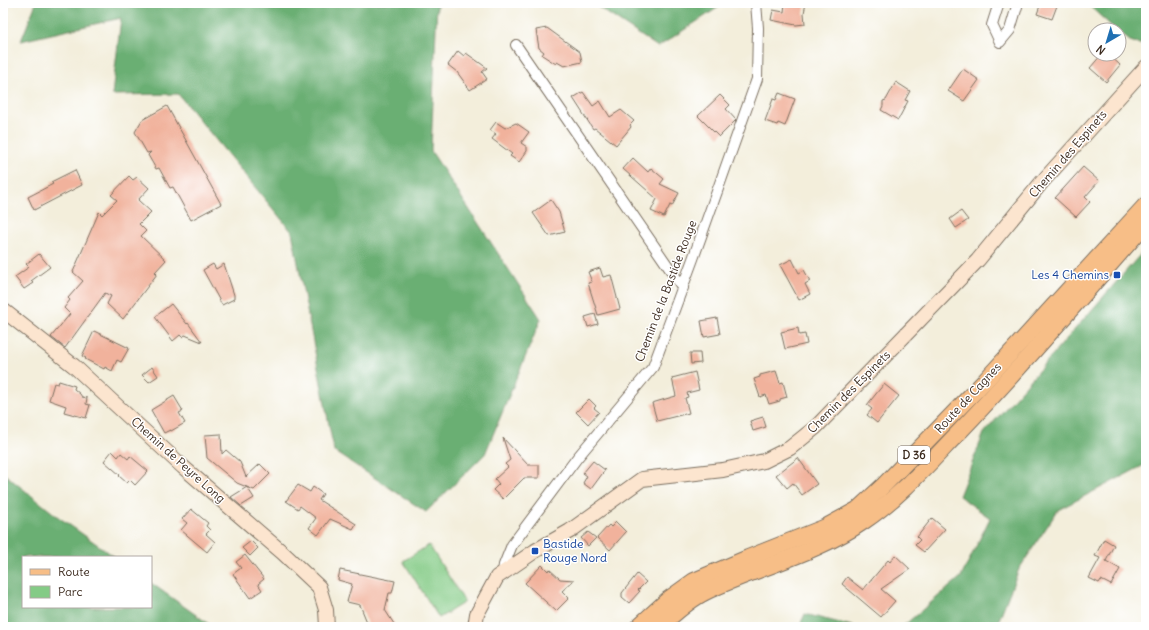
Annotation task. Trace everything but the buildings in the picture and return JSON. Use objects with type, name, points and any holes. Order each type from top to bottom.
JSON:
[{"type":"main road","name":"Route de Cagnes","points":[[638,627],[669,599],[694,581],[826,527],[857,510],[884,485],[974,393],[1146,205]]},
{"type":"main road","name":"Route de Cagnes","points":[[659,627],[679,609],[704,592],[813,549],[836,538],[865,520],[892,499],[929,464],[997,392],[1146,223]]},
{"type":"street","name":"Chemin de la Bastide Rouge","points":[[504,572],[504,565],[512,545],[576,458],[652,367],[683,288],[757,80],[758,28],[756,3]]},
{"type":"street","points":[[999,3],[992,25],[1000,42],[1010,30],[1018,3]]},
{"type":"street","points":[[516,45],[683,288]]},
{"type":"street","name":"Chemin des Espinets","points":[[475,627],[477,614],[497,577],[535,551],[570,532],[642,479],[723,470],[764,461],[790,448],[816,427],[978,260],[1042,182],[1146,67]]},
{"type":"street","name":"Chemin de Peyre Long","points":[[3,310],[74,366],[183,467],[283,553],[319,587],[326,610],[327,627]]},
{"type":"green space","points":[[36,3],[437,3],[431,151],[541,319],[485,454],[426,512],[334,451],[292,232],[178,94],[112,95],[121,18],[21,41]]},
{"type":"green space","points":[[592,3],[725,3],[658,47]]},
{"type":"green space","points":[[1086,3],[1146,3],[1146,46],[1127,39],[1127,22],[1107,22]]},
{"type":"green space","points":[[1146,248],[1146,464],[1058,510],[1019,569],[996,627],[902,627],[961,577],[990,518],[959,496],[984,433]]},
{"type":"green space","points":[[3,473],[57,516],[114,556],[22,556],[22,608],[152,608],[152,584],[213,627],[3,627]]},
{"type":"green space","points":[[429,545],[465,602],[439,618],[403,561]]},
{"type":"green space","points":[[805,614],[856,627],[799,627]]},
{"type":"place","name":"Les 4 Chemins","points":[[1117,275]]},
{"type":"place","name":"Bastide Rouge Nord","points":[[535,551]]}]
